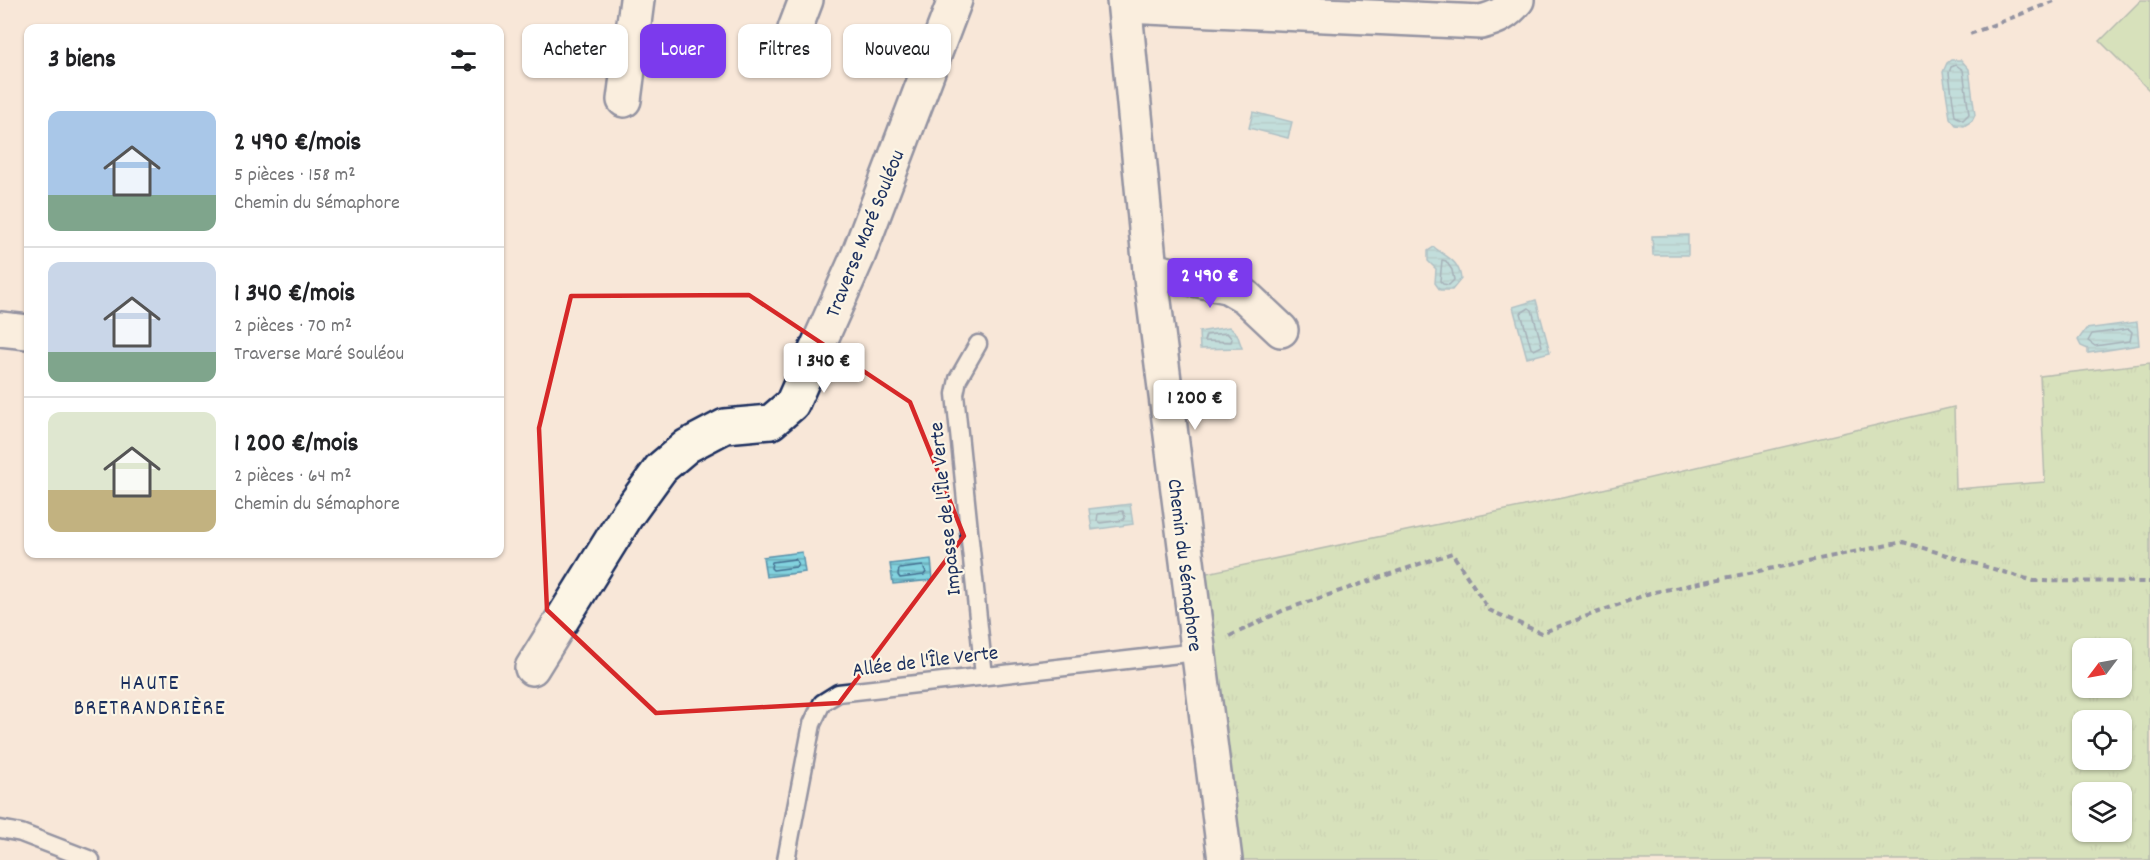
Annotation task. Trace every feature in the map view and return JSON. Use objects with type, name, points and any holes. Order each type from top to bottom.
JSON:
[{"type":"street","points":[[624,100],[637,0]]},
{"type":"street","name":"Traverse Maré Souléou","points":[[532,668],[627,515],[661,468],[687,446],[725,426],[771,422],[792,404],[858,256],[955,0]]},
{"type":"street","points":[[1124,3],[1481,22],[1496,18],[1509,10],[1517,0]]},
{"type":"street","name":"Chemin du Sémaphore","points":[[1124,3],[1150,270],[1225,860]]},
{"type":"street","points":[[1150,270],[1227,286],[1246,297],[1281,330]]},
{"type":"street","points":[[0,329],[24,332]]},
{"type":"lane","name":"Impasse de l'Île Verte","points":[[978,344],[958,379],[955,393],[984,676]]},
{"type":"lane","name":"Allée de l'Île Verte","points":[[786,860],[812,724],[822,703],[838,693],[1197,652]]},
{"type":"lane","points":[[0,829],[21,833],[91,860]]},
{"type":"path","points":[[1970,34],[2057,0]]},
{"type":"path","points":[[1197,652],[1284,610],[1452,553],[1489,610],[1541,633],[1650,593],[1903,542],[2034,581],[2150,582]]},
{"type":"highlighted area","points":[[749,295],[910,402],[964,536],[839,703],[656,713],[547,610],[539,428],[571,296]]},
{"type":"green space","points":[[2141,0],[2150,0],[2150,91],[2100,41]]},
{"type":"green space","points":[[2150,363],[2150,860],[1238,860],[1202,574],[1586,493],[1954,407],[1956,489],[2045,482],[2040,376]]},
{"type":"water","points":[[1951,60],[1961,60],[1969,69],[1975,115],[1972,121],[1964,126],[1956,125],[1950,118],[1943,72]]},
{"type":"water","points":[[1253,112],[1292,122],[1288,138],[1249,128]]},
{"type":"water","points":[[1688,235],[1688,255],[1653,255],[1652,236]]},
{"type":"water","points":[[1434,247],[1451,259],[1460,272],[1461,279],[1452,290],[1440,290],[1435,283],[1436,269],[1428,261],[1428,251]]},
{"type":"water","points":[[1536,300],[1550,352],[1527,358],[1513,307]]},
{"type":"water","points":[[2137,322],[2139,345],[2088,353],[2088,349],[2081,346],[2078,340],[2086,329]]},
{"type":"water","points":[[1229,327],[1237,334],[1242,348],[1200,349],[1199,332]]},
{"type":"water","points":[[1130,504],[1133,524],[1092,530],[1089,509]]},
{"type":"water","points":[[802,552],[805,572],[766,577],[763,557]]},
{"type":"water","points":[[931,559],[933,580],[893,584],[890,564]]},
{"type":"district","name":"HAUTE BRETRANDRIÈRE","points":[[150,694]]}]
